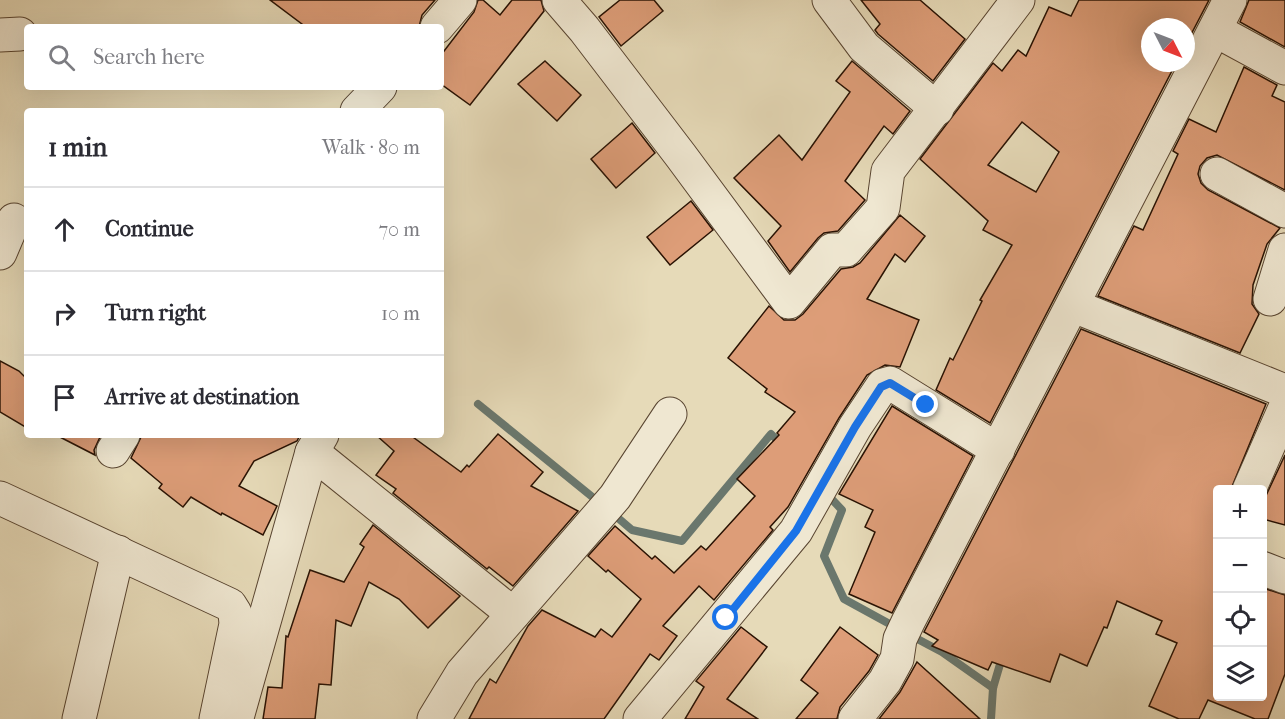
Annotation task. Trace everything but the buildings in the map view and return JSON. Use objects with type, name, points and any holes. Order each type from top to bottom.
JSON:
[{"type":"street","points":[[440,24],[460,0]]},
{"type":"street","points":[[559,0],[674,146],[789,302],[832,250],[846,250],[883,208],[888,171],[1018,0]]},
{"type":"street","points":[[829,0],[864,46],[937,109]]},
{"type":"street","points":[[855,719],[885,681],[897,659],[904,631],[1074,306],[1230,0]]},
{"type":"street","points":[[1215,30],[1285,68]]},
{"type":"street","points":[[360,108],[377,90]]},
{"type":"street","points":[[1217,174],[1285,211]]},
{"type":"street","points":[[0,253],[14,219]]},
{"type":"street","points":[[1270,299],[1285,250]]},
{"type":"street","points":[[1074,306],[1285,391]]},
{"type":"street","points":[[640,719],[796,531],[881,387],[888,383],[998,450]]},
{"type":"street","points":[[1251,485],[1285,408]]},
{"type":"street","points":[[434,719],[462,673],[606,507],[670,414]]},
{"type":"street","points":[[237,719],[317,443],[420,536],[513,614]]},
{"type":"street","points":[[0,498],[221,599],[235,613],[236,624],[216,719]]},
{"type":"street","points":[[79,719],[118,552]]},
{"type":"street","points":[[1267,570],[1285,577]]},
{"type":"waterway","points":[[478,404],[601,504]]},
{"type":"waterway","points":[[611,512],[632,530],[682,541],[771,434],[782,445]]},
{"type":"waterway","points":[[825,492],[842,510],[824,556],[844,599],[897,628]]},
{"type":"waterway","points":[[908,634],[942,652],[993,688]]},
{"type":"waterway","points":[[991,719],[993,688],[1003,654]]},
{"type":"route","points":[[726,618],[796,531],[855,427],[881,387],[885,383],[890,383],[926,405]]}]
